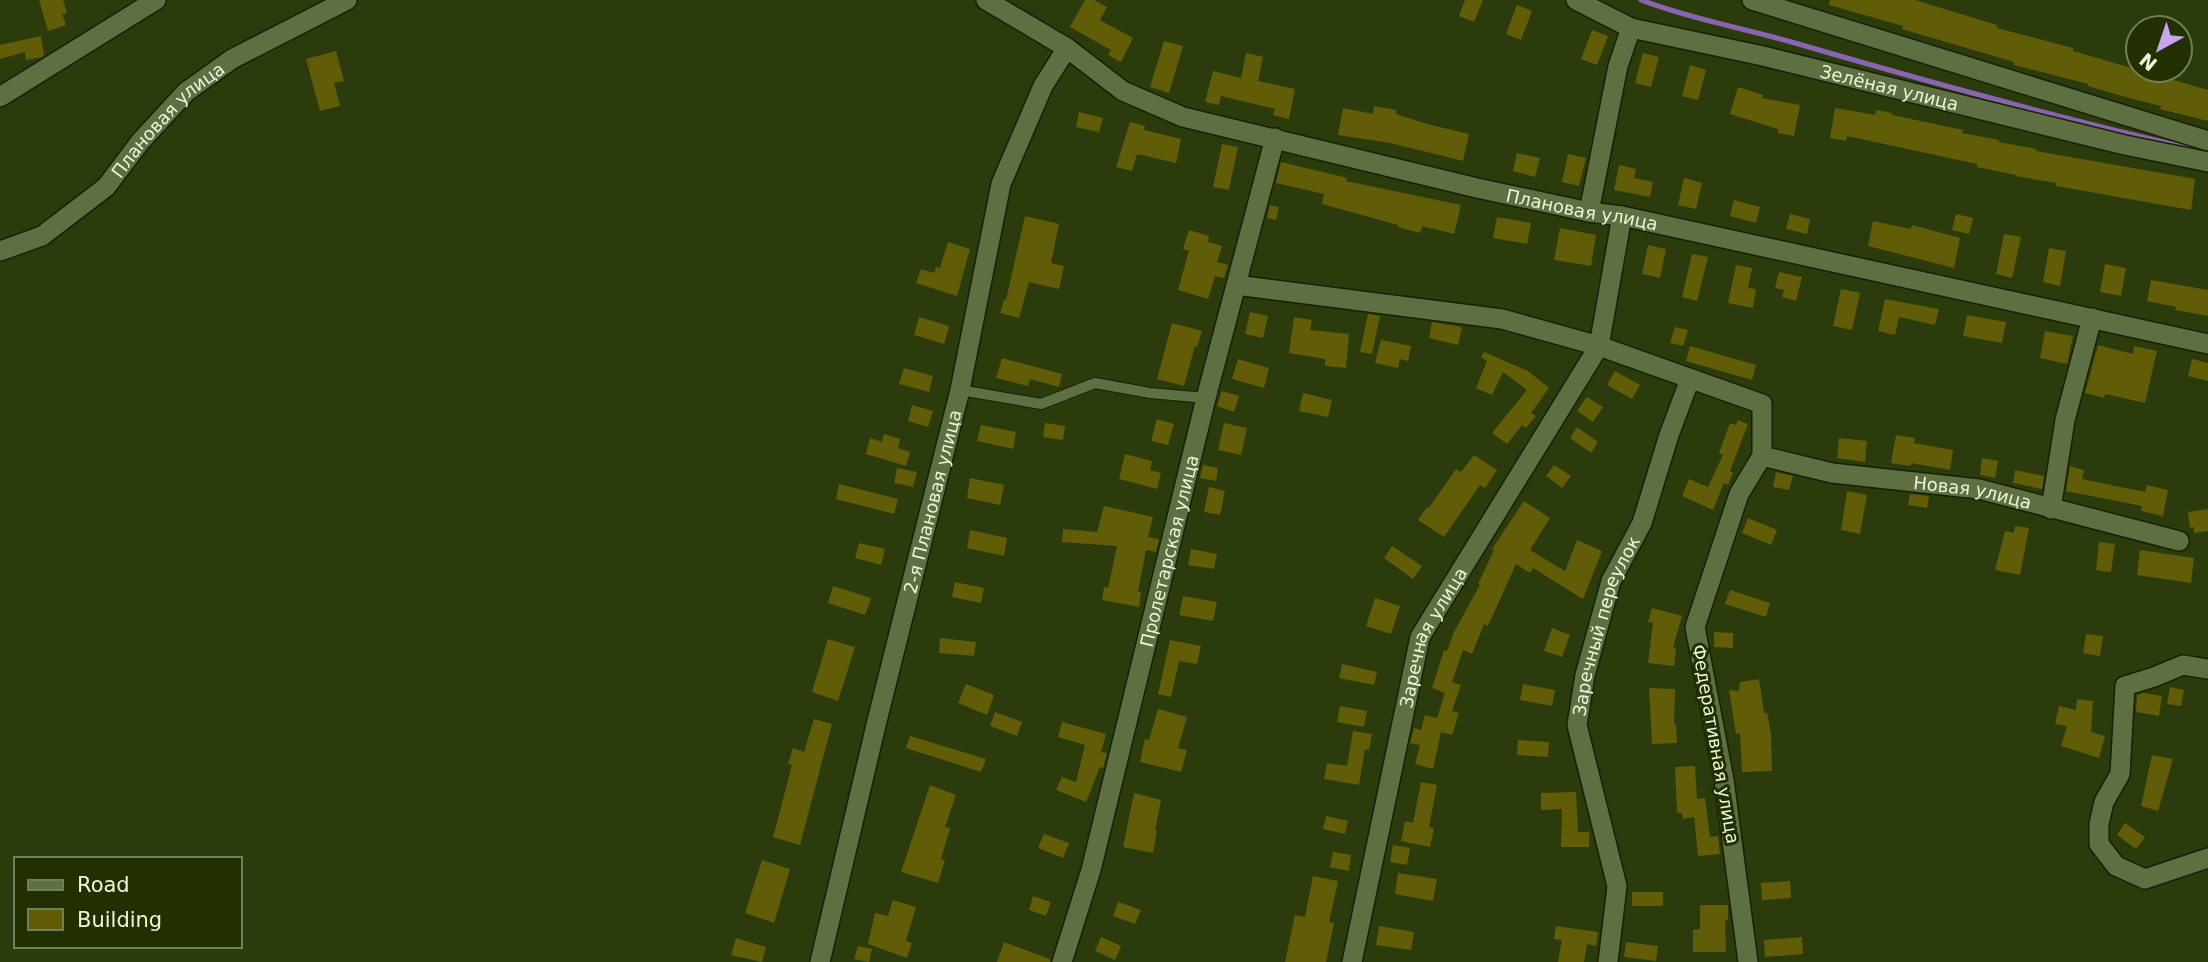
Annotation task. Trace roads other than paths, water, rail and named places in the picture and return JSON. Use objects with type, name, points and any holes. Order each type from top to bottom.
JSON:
[{"type":"street","points":[[0,97],[156,0]]},
{"type":"street","name":"Плановая улица","points":[[0,251],[42,236],[106,187],[139,142],[186,92],[223,65],[346,0]]},
{"type":"street","name":"Плановая улица","points":[[986,0],[1067,48],[1123,91],[1183,117],[1477,188],[1590,212],[1622,216],[2208,344]]},
{"type":"street","name":"Зелёная улица","points":[[1576,0],[1630,28],[1763,56],[2125,145],[2208,162]]},
{"type":"street","points":[[1752,0],[2208,141]]},
{"type":"street","points":[[1590,212],[1618,66],[1630,28]]},
{"type":"street","name":"2-я Плановая улица","points":[[820,962],[960,390],[1001,184],[1043,86],[1067,48]]},
{"type":"street","name":"Пролетарская улица","points":[[1062,962],[1091,870],[1206,398],[1276,138]]},
{"type":"street","name":"Заречная улица","points":[[1352,962],[1420,637],[1599,346],[1622,216]]},
{"type":"street","points":[[1236,285],[1502,319],[1599,346],[1762,404],[1762,456]]},
{"type":"street","points":[[2051,509],[2065,420],[2092,318]]},
{"type":"street","name":"Заречный переулок","points":[[1608,962],[1617,886],[1577,725],[1585,675],[1611,581],[1642,523],[1669,435],[1690,379]]},
{"type":"street","name":"Новая улица","points":[[1762,456],[1832,473],[1979,489],[2179,541]]},
{"type":"street","name":"Федеративная улица","points":[[1748,962],[1724,779],[1695,627],[1739,494],[1762,456]]},
{"type":"street","points":[[2208,669],[2183,665],[2125,686],[2120,774],[2104,802],[2099,844],[2116,866],[2145,879],[2208,858]]},
{"type":"lane","points":[[960,390],[1041,404],[1095,383],[1150,393],[1206,398]]},
{"type":"waterway","points":[[1641,0],[2001,101],[2208,152]]}]
